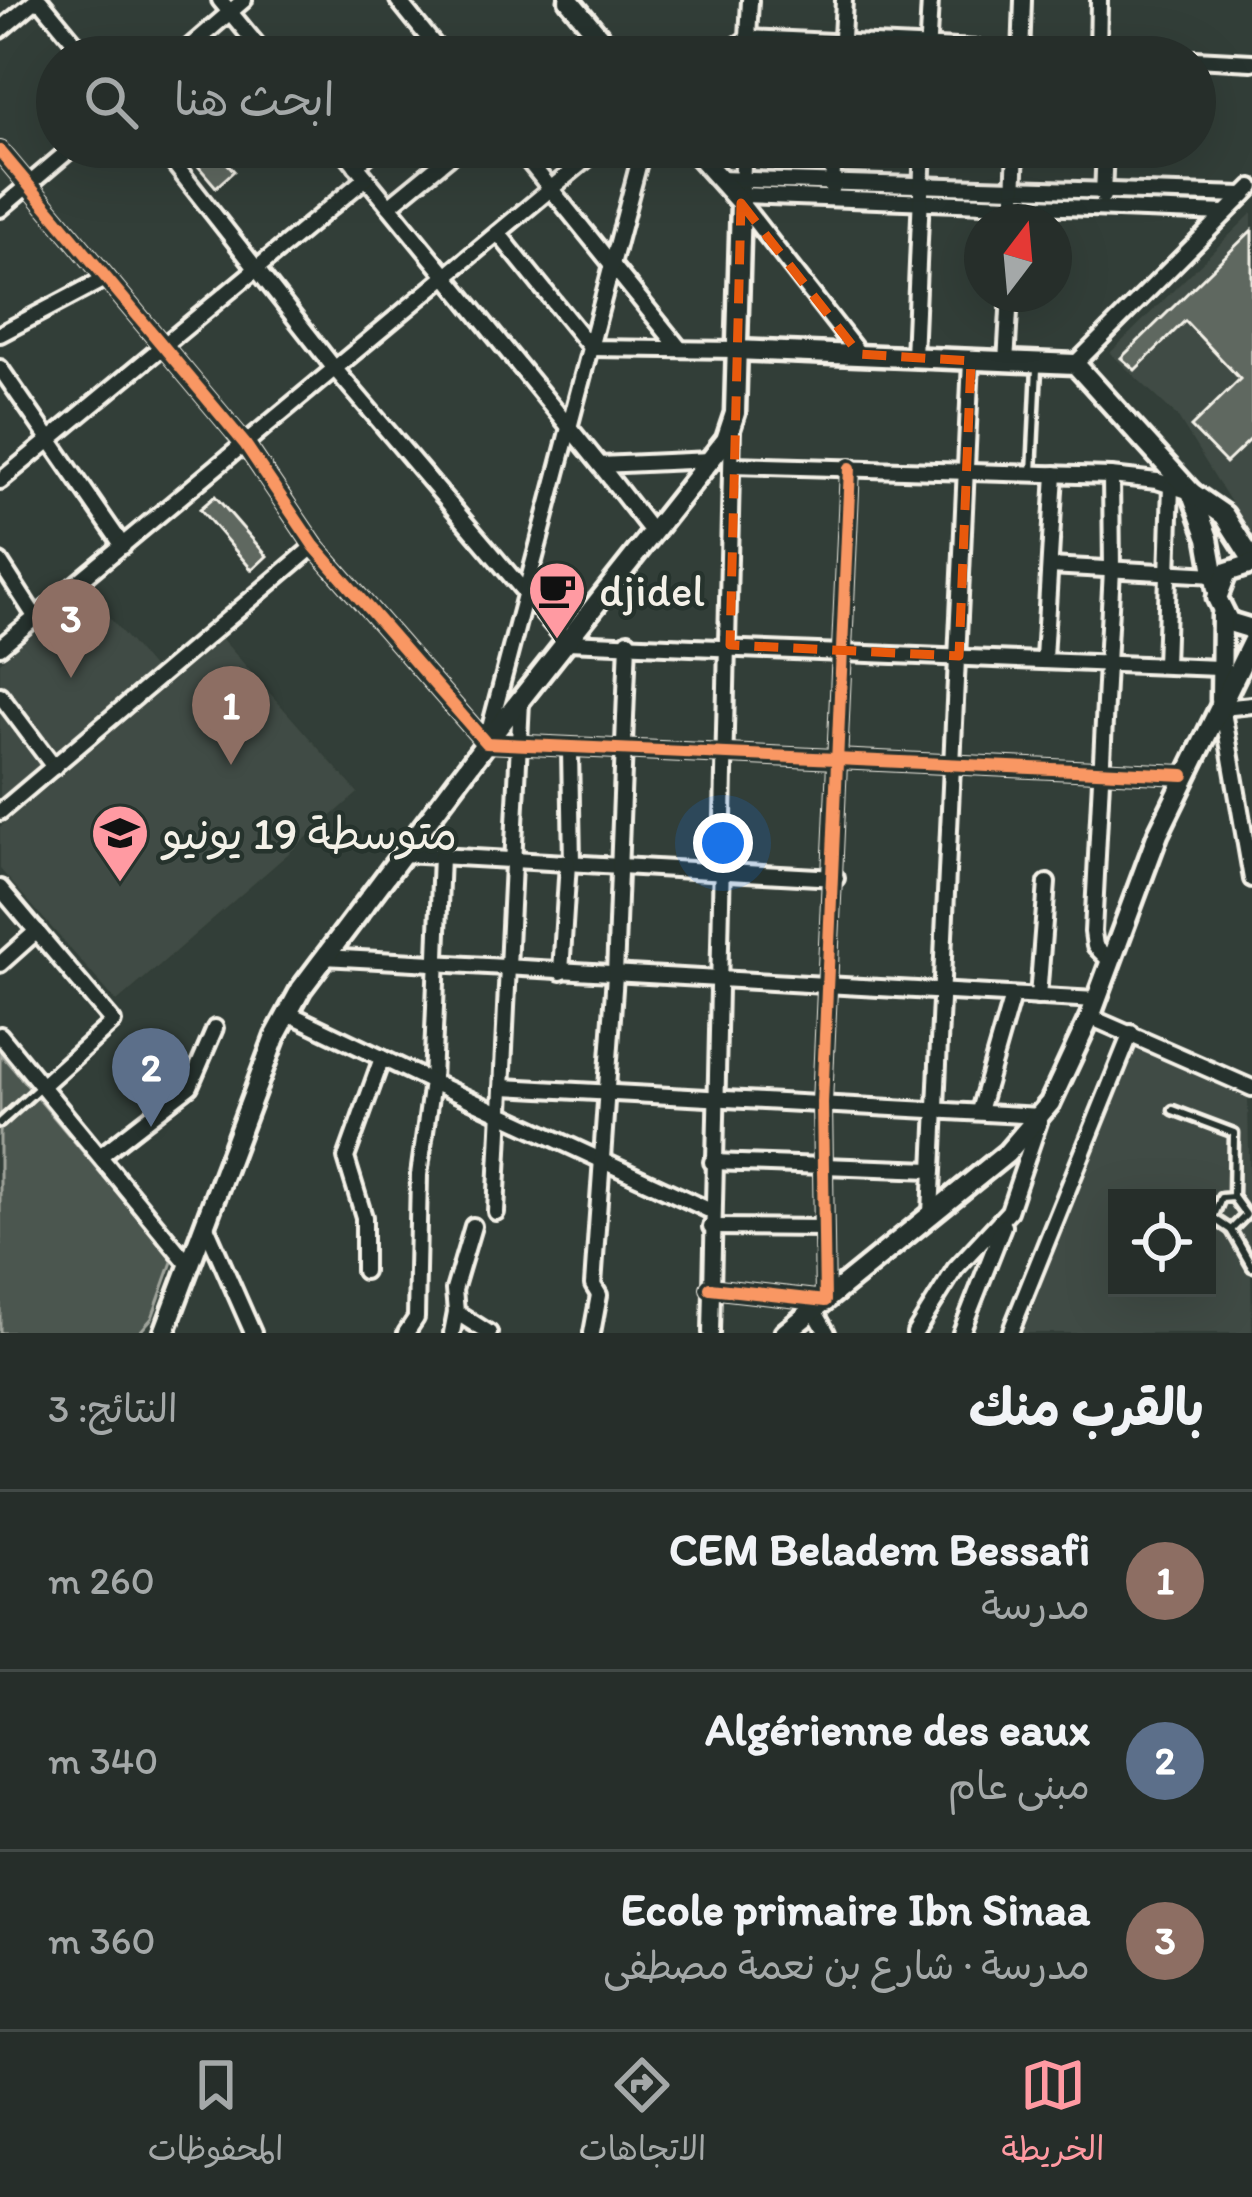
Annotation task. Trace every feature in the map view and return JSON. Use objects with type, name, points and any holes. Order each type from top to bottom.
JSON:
[{"type":"street","points":[[0,30],[38,0],[69,36]]},
{"type":"street","points":[[197,36],[225,6],[244,0]]},
{"type":"street","points":[[398,0],[427,36]]},
{"type":"street","points":[[569,0],[595,36]]},
{"type":"street","points":[[748,36],[750,0]]},
{"type":"street","points":[[842,36],[844,0]]},
{"type":"street","points":[[928,36],[930,0]]},
{"type":"street","points":[[1022,36],[1023,0]]},
{"type":"street","points":[[1099,0],[1102,36]]},
{"type":"street","points":[[225,6],[250,36]]},
{"type":"street","points":[[1216,60],[1252,62]]},
{"type":"street","points":[[0,151],[245,444],[314,546],[486,743],[727,758],[1184,775]]},
{"type":"street","points":[[0,209],[48,168]]},
{"type":"street","points":[[177,168],[335,369],[567,642]]},
{"type":"street","points":[[358,168],[653,533]]},
{"type":"street","points":[[0,481],[257,268],[364,168]]},
{"type":"street","points":[[389,206],[435,168]]},
{"type":"street","points":[[535,168],[680,349]]},
{"type":"street","points":[[0,647],[576,168]]},
{"type":"street","points":[[486,743],[638,168]]},
{"type":"street","points":[[710,168],[742,192],[859,354]]},
{"type":"street","points":[[711,1333],[713,1098],[743,168]]},
{"type":"street","points":[[832,189],[834,168]]},
{"type":"street","points":[[914,357],[922,168]]},
{"type":"street","points":[[1014,204],[1015,168]]},
{"type":"street","points":[[1102,208],[1104,168]]},
{"type":"street","points":[[591,348],[1076,364],[1248,191]]},
{"type":"street","points":[[742,192],[1248,191]]},
{"type":"street","points":[[1014,195],[1102,208],[1226,214]]},
{"type":"street","points":[[498,233],[591,348]]},
{"type":"street","points":[[0,334],[106,278]]},
{"type":"street","points":[[1006,363],[1009,312]]},
{"type":"street","points":[[931,1213],[971,361]]},
{"type":"street","points":[[1076,364],[1191,492],[1224,515],[1252,561],[1216,582]]},
{"type":"street","points":[[0,368],[123,546]]},
{"type":"street","points":[[167,1329],[288,1013],[324,957],[486,743],[732,429]]},
{"type":"street","points":[[600,465],[711,460]]},
{"type":"street","points":[[733,465],[1111,476],[1191,492]]},
{"type":"street","points":[[827,1333],[820,1306],[822,1103],[836,878],[850,468]]},
{"type":"street","points":[[1043,658],[1055,474]]},
{"type":"street","points":[[1110,961],[1093,939],[1112,569],[1111,476]]},
{"type":"street","points":[[1165,665],[1171,485]]},
{"type":"street","points":[[1191,492],[1208,538],[1222,614],[1222,704],[1248,822],[1252,878]]},
{"type":"street","points":[[0,812],[314,546]]},
{"type":"street","points":[[0,562],[36,618]]},
{"type":"street","points":[[1050,566],[1170,573],[1216,582]]},
{"type":"street","points":[[1222,614],[1238,628],[1252,629]]},
{"type":"street","points":[[592,1333],[599,1295],[593,1285],[615,975],[628,641]]},
{"type":"street","points":[[567,642],[1219,668]]},
{"type":"street","points":[[961,1333],[1041,1116],[1093,1008],[1184,775],[1252,642]]},
{"type":"street","points":[[0,695],[54,767]]},
{"type":"street","points":[[496,1212],[521,701]]},
{"type":"street","points":[[1222,704],[1252,706]]},
{"type":"street","points":[[561,972],[570,863],[570,749]]},
{"type":"street","points":[[403,854],[836,878]]},
{"type":"street","points":[[406,1333],[416,1318],[419,1175],[432,1082],[441,856]]},
{"type":"street","points":[[1038,997],[1047,884]]},
{"type":"street","points":[[0,888],[113,1022],[43,1084]]},
{"type":"street","points":[[0,964],[37,931]]},
{"type":"street","points":[[324,957],[1038,997],[1093,1008],[1132,1033],[1252,1088]]},
{"type":"street","points":[[979,1111],[1012,996]]},
{"type":"street","points":[[288,1013],[711,1219],[823,1228]]},
{"type":"street","points":[[100,1156],[190,1086],[215,1028]]},
{"type":"street","points":[[1010,1333],[1132,1033]]},
{"type":"street","points":[[0,1035],[189,1265]]},
{"type":"street","points":[[364,1271],[364,1217],[346,1158],[382,1058]]},
{"type":"street","points":[[502,1087],[1041,1116]]},
{"type":"street","points":[[785,1333],[1006,1153],[1041,1116]]},
{"type":"street","points":[[712,1162],[932,1170]]},
{"type":"street","points":[[915,1333],[956,1269],[1009,1211]]},
{"type":"street","points":[[205,1223],[253,1333]]},
{"type":"street","points":[[452,1333],[454,1290],[473,1226]]},
{"type":"street","points":[[710,1288],[820,1306]]},
{"type":"street","points":[[456,1312],[489,1333]]},
{"type":"lane","points":[[1032,473],[1037,364]]},
{"type":"lane","points":[[0,1123],[43,1084]]},
{"type":"lane","points":[[1173,1110],[1234,1132],[1233,1197],[1246,1215],[1231,1230]]},
{"type":"lane","points":[[1233,1197],[1214,1207],[1213,1218],[1231,1230],[1252,1267]]},
{"type":"highlighted area","points":[[741,203],[859,354],[971,361],[959,656],[730,645]]},
{"type":"shaded area","points":[[1252,213],[1252,536],[1177,416],[1110,353]]},
{"type":"shaded area","points":[[86,590],[153,669],[54,752],[0,688],[0,662]]},
{"type":"shaded area","points":[[222,639],[358,793],[117,1002],[0,869],[0,827]]},
{"type":"shaded area","points":[[0,713],[44,765],[0,802]]},
{"type":"shaded area","points":[[1133,1042],[1248,1098],[1252,1333],[1014,1333]]},
{"type":"shaded area","points":[[0,1053],[173,1259],[152,1318],[139,1333],[0,1333]]},
{"type":"building","points":[[200,168],[234,171],[216,187]]},
{"type":"building","points":[[1252,230],[1252,438],[1226,463],[1191,427],[1240,379],[1185,321],[1135,370],[1121,358]]},
{"type":"building","points":[[215,496],[267,556],[252,570],[200,509]]},
{"type":"cycle path","points":[[0,151],[245,444],[314,546],[486,743],[1184,775]]},
{"type":"cycle path","points":[[710,1288],[825,1301],[822,1103],[850,468]]},
{"type":"place","name":"djidel","points":[[557,641]]},
{"type":"place","name":"Ecole primaire Ibn Sinaa","points":[[71,678]]},
{"type":"place","name":"CEM Beladem Bessafi","points":[[231,765]]},
{"type":"place","name":"متوسطة 19 يونيو","points":[[120,884]]},
{"type":"place","name":"Algérienne des eaux","points":[[151,1127]]}]
